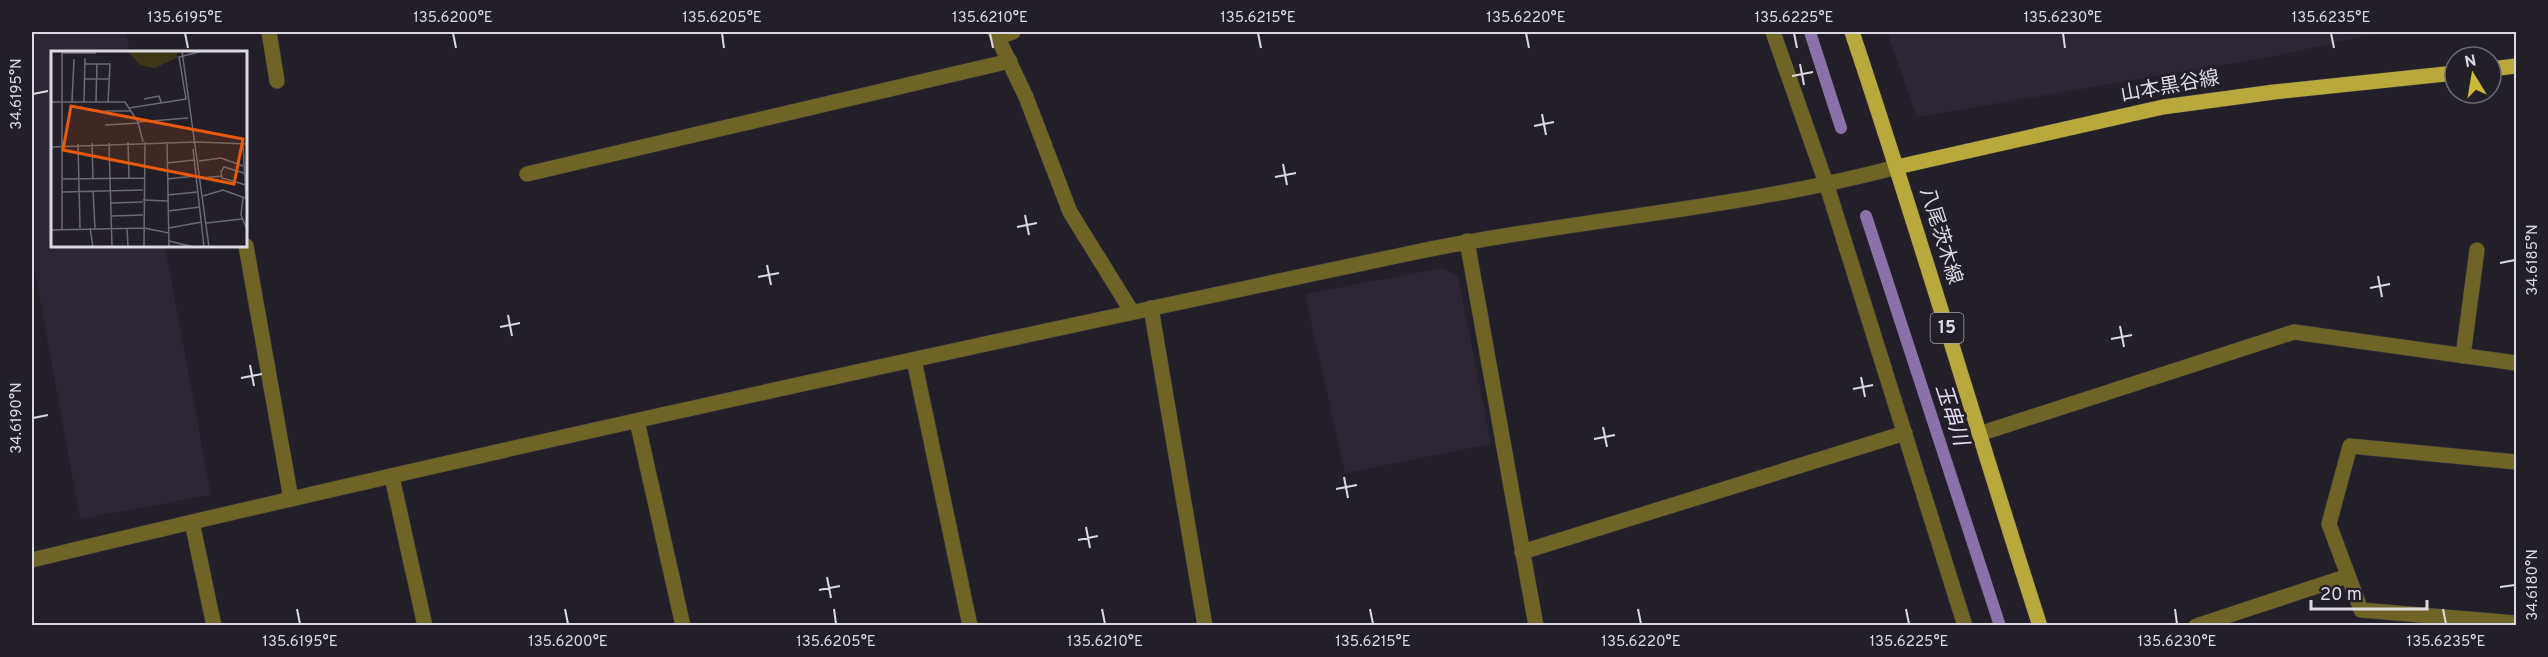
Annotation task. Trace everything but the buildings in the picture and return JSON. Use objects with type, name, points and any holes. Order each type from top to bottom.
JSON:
[{"type":"main road","name":"八尾茨木線","points":[[1852,32],[1897,167],[2040,626]]},
{"type":"main road","name":"山本黒谷線","points":[[1897,167],[2163,107],[2274,92],[2443,74]]},
{"type":"street","points":[[268,32],[277,81]]},
{"type":"street","points":[[1773,32],[1827,186],[1965,626]]},
{"type":"street","points":[[1002,33],[1010,61],[1070,212],[1132,312]]},
{"type":"street","points":[[527,174],[1010,61]]},
{"type":"street","points":[[32,560],[637,421],[1467,241],[1827,186],[1897,167]]},
{"type":"street","points":[[1467,241],[1536,626]]},
{"type":"street","points":[[246,248],[291,499]]},
{"type":"street","points":[[2463,356],[2477,250]]},
{"type":"street","points":[[1151,308],[1205,626]]},
{"type":"street","points":[[1979,434],[2294,332],[2517,363]]},
{"type":"street","points":[[914,360],[970,626]]},
{"type":"street","points":[[637,421],[683,626]]},
{"type":"street","points":[[1522,552],[1905,433]]},
{"type":"street","points":[[2517,462],[2350,446],[2329,524],[2361,610],[2517,622]]},
{"type":"street","points":[[392,477],[425,626]]},
{"type":"street","points":[[192,522],[214,626]]},
{"type":"street","points":[[2196,626],[2348,576]]},
{"type":"shaded area","points":[[32,32],[126,32],[130,51],[51,51],[51,248],[165,248],[211,495],[80,519],[32,255]]},
{"type":"shaded area","points":[[1887,32],[2384,32],[2270,57],[1917,117]]},
{"type":"shaded area","points":[[1443,268],[1458,276],[1491,444],[1345,473],[1305,294]]},
{"type":"waterway","name":"玉串川","points":[[1810,32],[1841,128]]},
{"type":"waterway","name":"玉串川","points":[[1866,216],[2000,626]]}]
